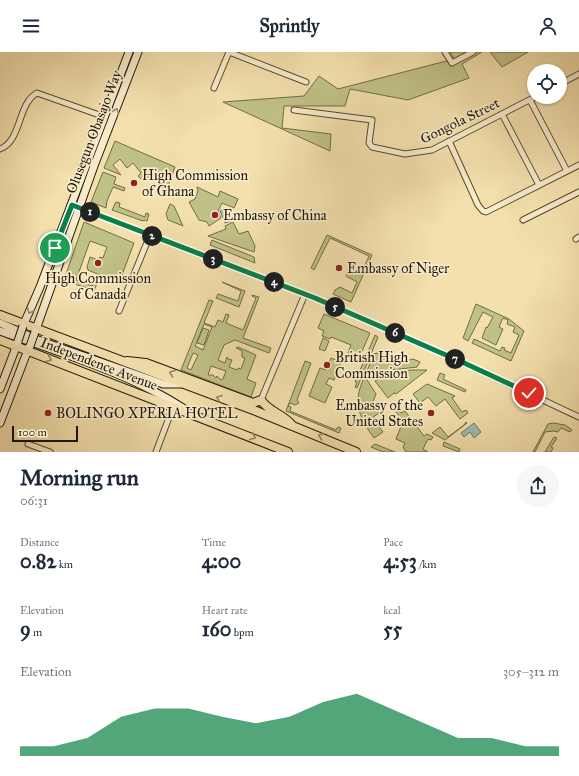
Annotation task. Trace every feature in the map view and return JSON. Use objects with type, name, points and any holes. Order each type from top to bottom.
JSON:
[{"type":"main road","name":"Olusegun Obasajo Way","points":[[97,148],[105,117],[129,52]]},
{"type":"main road","name":"Olusegun Obasajo Way","points":[[0,389],[24,325],[75,207],[97,148],[138,52]]},
{"type":"main road","name":"Olusegun Obasajo Way","points":[[0,423],[36,330],[75,207]]},
{"type":"main road","points":[[40,288],[49,291]]},
{"type":"main road","name":"Independence Avenue","points":[[0,316],[292,425],[356,452]]},
{"type":"main road","name":"Independence Avenue","points":[[0,323],[38,340],[163,384],[181,384]]},
{"type":"main road","name":"Independence Avenue","points":[[0,331],[118,375],[172,400],[189,412]]},
{"type":"main road","name":"Independence Avenue","points":[[0,340],[29,348],[288,452]]},
{"type":"main road","points":[[120,361],[146,363],[253,403],[262,400],[265,406],[285,416],[292,425]]},
{"type":"street","points":[[214,88],[229,52],[306,82]]},
{"type":"street","points":[[445,52],[452,63],[473,52]]},
{"type":"street","points":[[567,80],[579,74]]},
{"type":"street","points":[[0,150],[10,142],[25,107],[30,99],[37,93],[105,117]]},
{"type":"street","name":"Gongola Street","points":[[294,110],[372,120],[370,145],[377,150],[413,154],[432,150],[527,101]]},
{"type":"street","points":[[536,104],[567,171]]},
{"type":"street","points":[[502,114],[539,185]]},
{"type":"street","points":[[449,141],[478,205],[483,211],[490,211],[579,165]]},
{"type":"street","points":[[522,220],[579,192]]},
{"type":"street","points":[[75,207],[304,294],[462,362],[579,417]]},
{"type":"street","points":[[119,312],[150,235]]},
{"type":"street","points":[[262,400],[304,294]]},
{"type":"street","points":[[156,452],[173,407]]},
{"type":"street","points":[[28,444],[50,452]]},
{"type":"green space","points":[[450,52],[482,52],[462,64],[469,78],[408,100],[350,89],[345,106],[284,106],[282,128],[331,134],[330,151],[223,102],[304,96],[319,76],[338,89],[454,59]]},
{"type":"green space","points":[[490,52],[528,52],[502,67]]},
{"type":"green space","points":[[115,141],[175,167],[167,189],[158,186],[159,182],[146,176],[142,180],[138,176],[141,173],[133,163],[127,168],[120,159],[113,165],[121,175],[104,168]]},
{"type":"green space","points":[[103,172],[116,177],[114,184],[125,188],[124,191],[113,187],[107,201],[106,208],[91,202]]},
{"type":"green space","points":[[197,187],[218,197],[220,191],[238,199],[234,208],[222,203],[218,211],[221,218],[209,226],[207,222],[199,220],[189,202],[195,199],[198,191]]},
{"type":"green space","points":[[116,202],[120,203],[119,207],[145,217],[146,213],[149,214],[147,221],[112,210]]},
{"type":"green space","points":[[170,204],[174,206],[183,226],[168,220],[166,214]]},
{"type":"green space","points":[[84,222],[134,243],[119,283],[88,270],[87,267],[90,257],[98,260],[100,257],[103,258],[107,247],[90,241],[76,280],[92,286],[94,282],[97,283],[94,291],[64,280]]},
{"type":"green space","points":[[233,222],[239,234],[248,231],[255,246],[254,252],[208,236],[226,229],[225,226]]},
{"type":"green space","points":[[327,235],[372,255],[351,302],[333,294],[335,290],[340,287],[352,293],[357,282],[346,276],[350,267],[362,272],[369,256],[330,238],[314,270],[311,268]]},
{"type":"green space","points":[[212,240],[254,257],[255,263],[210,245]]},
{"type":"green space","points":[[222,282],[245,291],[239,307],[216,298],[218,294],[238,301],[241,291]]},
{"type":"green space","points":[[252,296],[259,297],[243,338],[271,348],[269,353],[235,340],[224,345],[218,360],[225,363],[227,357],[228,359],[232,360],[229,367],[237,370],[238,368],[241,369],[245,358],[242,357],[242,351],[236,348],[238,347],[256,355],[247,379],[256,383],[251,397],[181,370],[209,300],[213,301],[204,323],[215,327],[218,320],[223,322],[226,314],[229,315],[226,323],[243,330],[256,298]],"holes":[[[204,324],[212,327],[203,350],[195,346]],[[193,353],[198,355],[191,370],[187,368]],[[211,366],[226,371],[223,379],[221,380],[217,376],[216,378],[213,375],[208,375]]]},
{"type":"green space","points":[[476,304],[509,319],[524,331],[511,361],[472,343],[474,339],[500,351],[502,347],[505,348],[504,350],[511,353],[519,335],[513,332],[515,327],[507,324],[508,320],[503,318],[499,327],[503,329],[496,345],[482,338],[486,327],[487,328],[493,317],[483,312],[468,341],[463,338]]},
{"type":"green space","points":[[324,314],[370,333],[359,358],[348,353],[351,345],[331,337],[330,339],[322,336],[324,331],[318,328]]},
{"type":"green space","points":[[203,328],[209,330],[204,345],[197,343]]},
{"type":"green space","points":[[375,335],[378,337],[357,388],[355,387],[357,383],[355,382]]},
{"type":"green space","points":[[323,338],[329,341],[325,351],[319,349]]},
{"type":"green space","points":[[377,353],[383,356],[391,356],[403,362],[413,359],[420,362],[417,367],[392,370],[374,379],[369,374],[367,380],[376,394],[372,404],[379,413],[372,418],[383,432],[374,438],[360,415],[358,396],[374,354]]},
{"type":"green space","points":[[331,358],[341,362],[334,380],[329,378],[326,384],[332,387],[325,403],[309,396],[320,368],[326,370]]},
{"type":"green space","points":[[305,361],[311,363],[297,400],[299,403],[295,405],[290,403],[288,406],[291,407],[290,411],[336,430],[338,427],[341,428],[339,433],[286,411]]},
{"type":"green space","points":[[427,370],[396,394],[394,393],[388,398],[375,381],[392,372]]},
{"type":"green space","points":[[440,373],[445,375],[443,379],[466,390],[465,392],[437,380]]},
{"type":"green space","points":[[427,384],[455,396],[452,398],[462,412],[466,410],[468,413],[460,419],[445,399],[436,406],[428,397],[420,403],[413,394]]},
{"type":"green space","points":[[399,410],[401,413],[405,411],[424,436],[427,434],[433,437],[431,440],[428,439],[423,449],[428,452],[406,452],[403,447],[405,443],[396,439],[403,421],[396,412]]},
{"type":"green space","points":[[466,422],[467,423],[445,440],[432,433],[440,427],[448,437]]},
{"type":"green space","points":[[553,423],[565,425],[572,430],[570,432],[561,428],[558,432],[545,432],[535,452],[533,452],[548,424]]},
{"type":"green space","points":[[554,437],[557,438],[551,447],[553,448],[551,452],[545,452]]},
{"type":"green space","points":[[444,442],[460,449],[459,452],[443,446]]},
{"type":"green space","points":[[375,444],[395,452],[383,452],[371,447]]},
{"type":"water","points":[[225,208],[231,221],[225,223],[220,211]]},
{"type":"water","points":[[474,423],[481,432],[474,438],[470,432],[464,437],[461,433]]},
{"type":"place","name":"High Commission of Ghana","points":[[134,183]]},
{"type":"place","name":"Embassy of China","points":[[215,215]]},
{"type":"place","name":"High Commission of Canada","points":[[98,263]]},
{"type":"place","name":"Embassy of Niger","points":[[339,268]]},
{"type":"place","name":"British High Commission","points":[[327,365]]},
{"type":"place","name":"BOLINGO XPERIA HOTEL","points":[[48,413]]},
{"type":"place","name":"Embassy of the United States","points":[[431,413]]},
{"type":"route","points":[[55,248],[72,205],[315,298],[529,393]]}]
